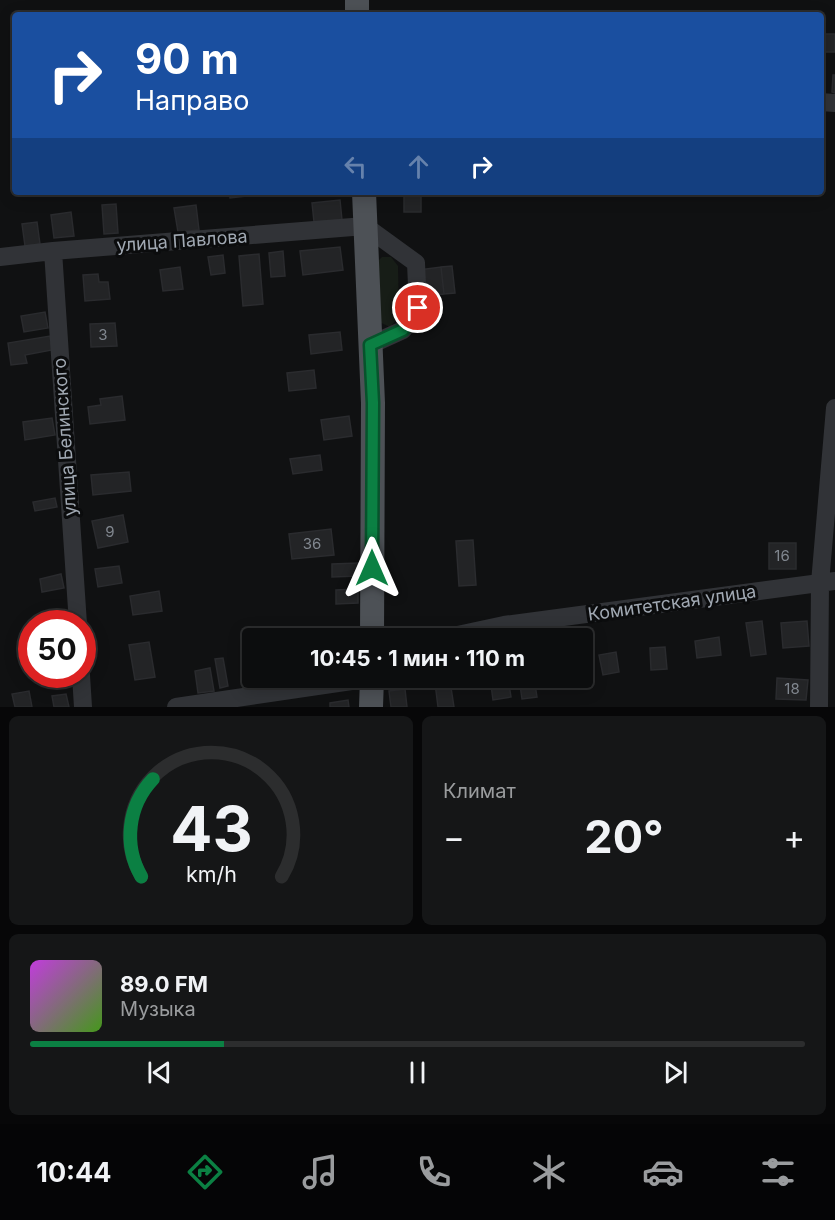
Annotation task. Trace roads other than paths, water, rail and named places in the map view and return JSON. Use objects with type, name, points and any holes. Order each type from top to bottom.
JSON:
[{"type":"main road","points":[[364,195],[373,403],[372,628]]},
{"type":"main road","points":[[371,707],[372,688]]},
{"type":"street","name":"улица Павлова","points":[[0,257],[365,226]]},
{"type":"street","points":[[365,226],[416,263],[418,308],[403,330],[370,345]]},
{"type":"street","name":"улица Белинского","points":[[53,251],[77,610]]},
{"type":"street","points":[[819,707],[835,408]]},
{"type":"street","name":"Комитетская улица","points":[[490,628],[827,582]]},
{"type":"street","points":[[82,688],[83,707]]},
{"type":"street","points":[[176,707],[304,688]]}]
